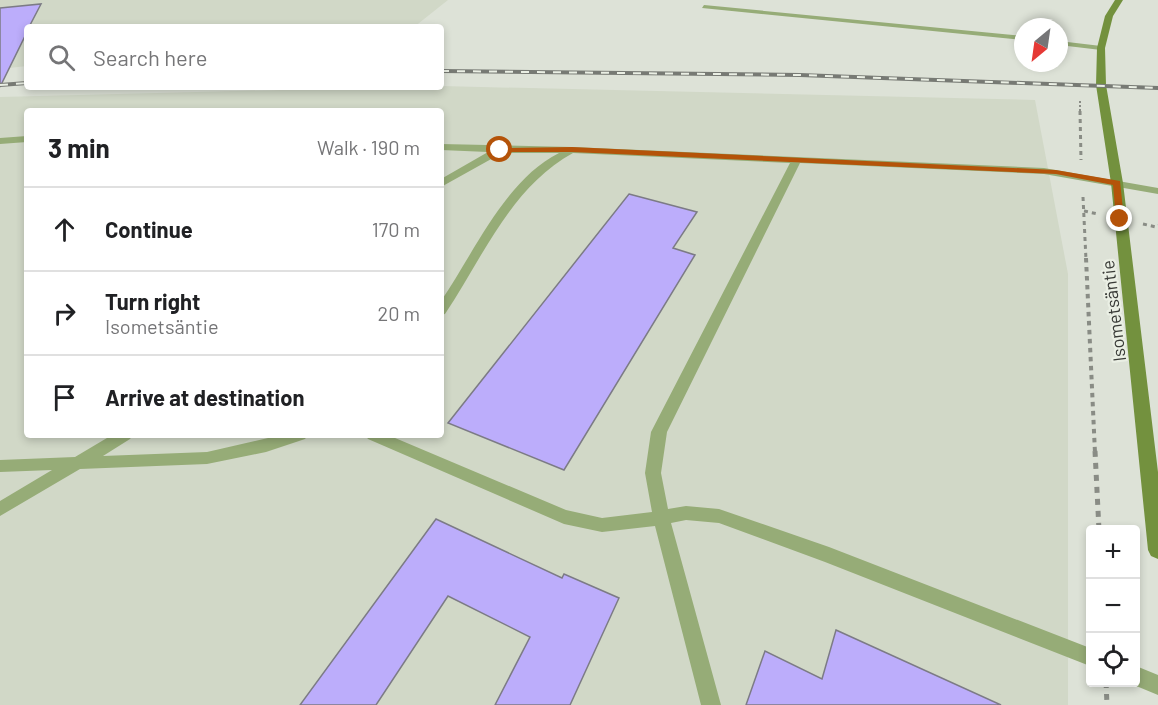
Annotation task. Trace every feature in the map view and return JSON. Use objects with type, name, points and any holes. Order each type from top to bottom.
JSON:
[{"type":"main road","name":"Isometsäntie","points":[[1119,0],[1109,16],[1101,48],[1101,85],[1117,183],[1158,550]]},
{"type":"lane","points":[[704,7],[1014,37]]},
{"type":"lane","points":[[1068,44],[1101,48]]},
{"type":"lane","points":[[0,141],[24,139]]},
{"type":"lane","points":[[444,147],[572,150],[1024,170],[1081,176],[1158,191]]},
{"type":"lane","points":[[444,182],[473,163],[500,150]]},
{"type":"lane","points":[[444,307],[492,230],[523,189],[547,164],[572,150]]},
{"type":"lane","points":[[711,705],[661,516],[653,473],[659,432],[796,161]]},
{"type":"lane","points":[[0,509],[120,438]]},
{"type":"lane","points":[[0,466],[207,458],[266,446],[291,438]]},
{"type":"lane","points":[[380,438],[564,517],[602,525],[686,513],[719,516],[829,555],[1086,655]]},
{"type":"lane","points":[[1140,678],[1158,685]]},
{"type":"path","points":[[1079,96],[1099,525]]},
{"type":"path","points":[[1106,687],[1107,705]]},
{"type":"shaded area","points":[[0,0],[448,0],[418,24],[24,24],[24,66],[0,69]]},
{"type":"shaded area","points":[[444,86],[1035,100],[1068,274],[1068,705],[0,705],[0,97],[281,90],[444,90]]},
{"type":"building","points":[[41,4],[31,24],[24,24],[24,38],[0,87],[0,8]]},
{"type":"building","points":[[629,194],[697,212],[673,248],[695,255],[564,470],[448,423]]},
{"type":"building","points":[[436,519],[562,578],[564,574],[619,598],[570,705],[495,705],[530,637],[448,596],[376,705],[300,705]]},
{"type":"building","points":[[836,630],[1001,705],[746,705],[765,651],[822,679]]},
{"type":"railway","points":[[444,71],[800,75],[1158,88]]},
{"type":"railway","points":[[0,85],[24,83]]},
{"type":"route","points":[[500,150],[572,150],[1056,172],[1117,183],[1120,219]]}]
